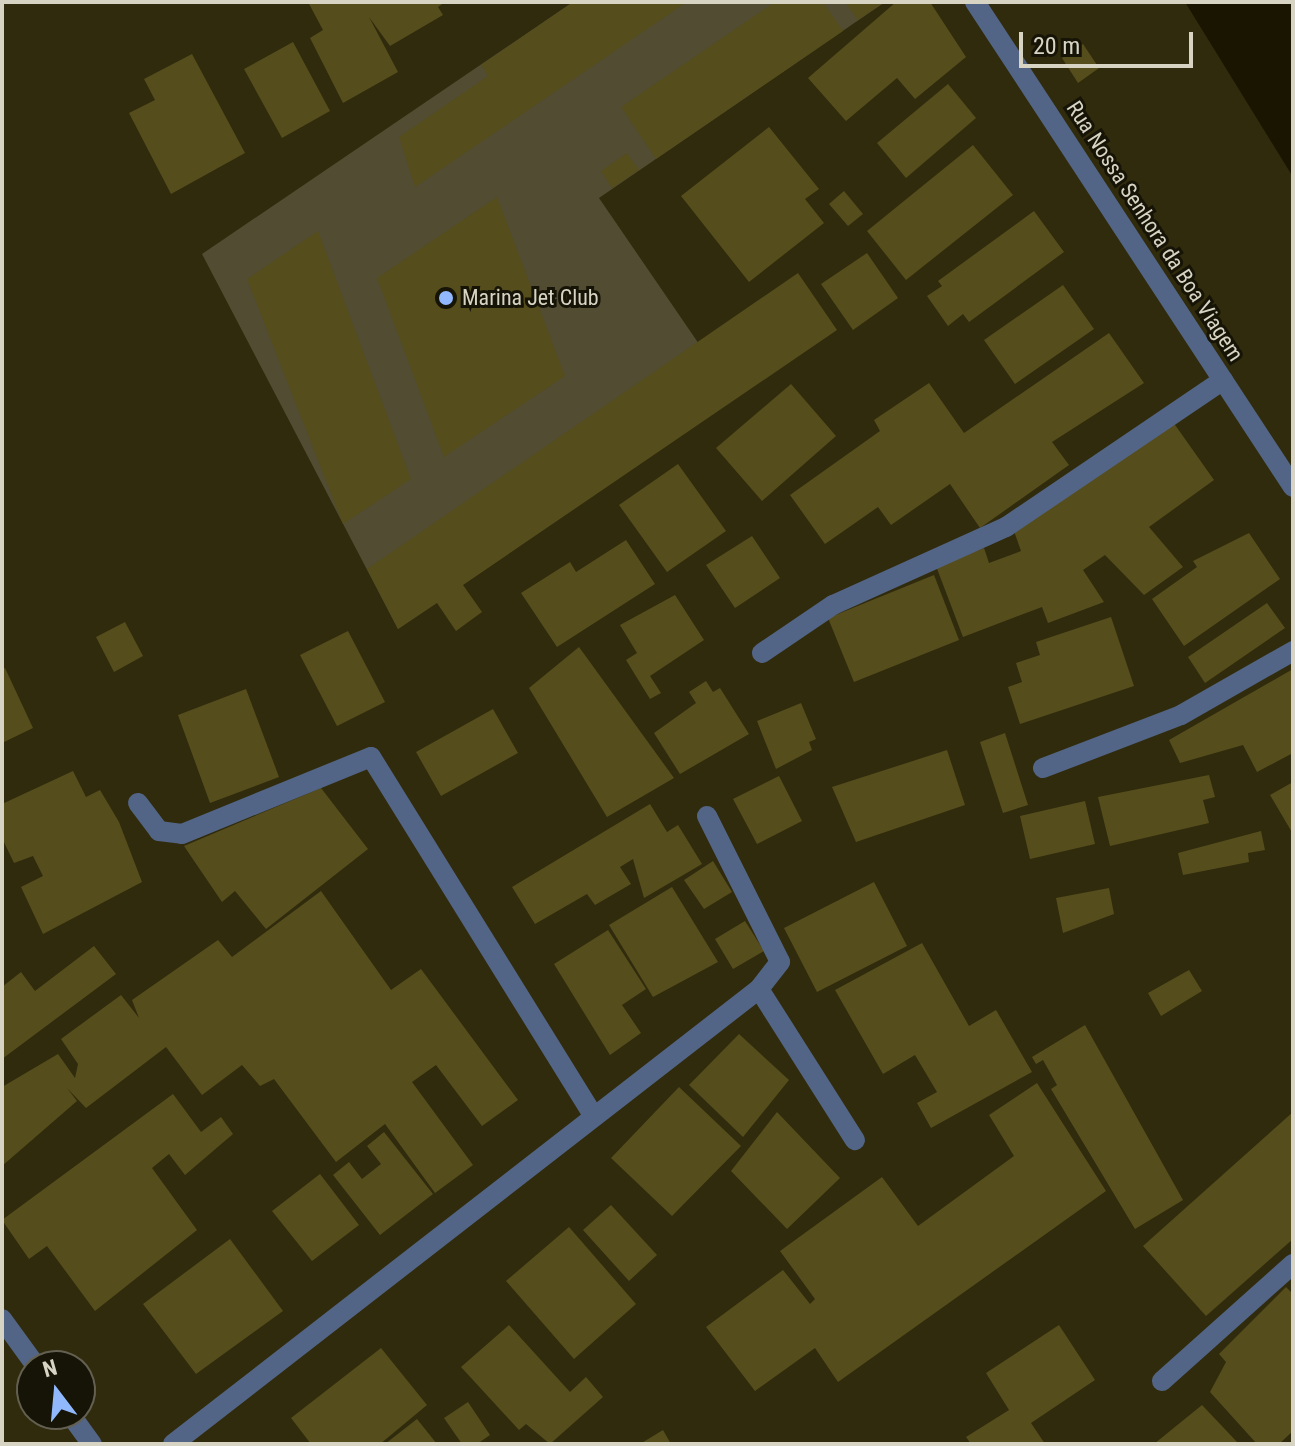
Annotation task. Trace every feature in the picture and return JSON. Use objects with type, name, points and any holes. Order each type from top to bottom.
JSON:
[{"type":"street","name":"Rua Nossa Senhora da Boa Viagem","points":[[975,2],[1293,487]]},
{"type":"street","points":[[762,653],[833,605],[1006,527],[1223,380]]},
{"type":"street","points":[[1043,768],[1181,715],[1293,651]]},
{"type":"street","points":[[138,803],[159,831],[182,834],[371,757],[594,1117]]},
{"type":"street","points":[[173,1444],[759,989],[780,962],[707,816]]},
{"type":"street","points":[[759,989],[855,1140]]},
{"type":"street","points":[[1162,1381],[1293,1264]]},
{"type":"street","points":[[2,1319],[24,1350]]},
{"type":"shaded area","name":"Marina Jet Club","points":[[573,2],[885,2],[599,198],[736,398],[398,629],[202,254]]},
{"type":"shaded area","points":[[1185,2],[1293,2],[1293,177]]},
{"type":"building","points":[[308,2],[445,2],[438,7],[443,15],[390,46],[369,17],[398,72],[343,103],[310,38],[323,30]]},
{"type":"building","points":[[573,2],[687,2],[415,187],[399,137],[488,76],[481,65]]},
{"type":"building","points":[[775,2],[823,2],[843,31],[656,159],[621,107]]},
{"type":"building","points":[[845,2],[885,2],[858,20]]},
{"type":"building","points":[[896,2],[930,2],[966,57],[915,99],[897,78],[846,121],[808,78]]},
{"type":"building","points":[[293,42],[330,111],[282,138],[244,69]]},
{"type":"building","points":[[1083,44],[1099,68],[1078,83],[1062,58]]},
{"type":"building","points":[[192,54],[245,153],[171,194],[129,113],[155,100],[144,79]]},
{"type":"building","points":[[948,84],[976,118],[906,178],[877,143]]},
{"type":"building","points":[[769,127],[819,189],[805,199],[824,223],[749,282],[681,196]]},
{"type":"building","points":[[973,145],[1013,195],[906,280],[867,231]]},
{"type":"building","points":[[627,153],[639,170],[612,188],[601,171]]},
{"type":"building","points":[[844,191],[863,214],[848,226],[829,204]]},
{"type":"building","points":[[497,197],[565,376],[444,457],[377,278]]},
{"type":"building","points":[[1034,211],[1064,252],[969,322],[963,314],[948,326],[927,296],[942,286],[938,281]]},
{"type":"building","points":[[318,231],[411,479],[343,524],[247,279]]},
{"type":"building","points":[[867,253],[898,298],[853,330],[821,284]]},
{"type":"building","points":[[798,273],[837,330],[463,585],[482,612],[456,631],[437,603],[398,629],[367,569]]},
{"type":"building","points":[[1063,285],[1094,329],[1015,384],[984,340]]},
{"type":"building","points":[[1109,333],[1144,383],[1052,442],[1069,465],[980,528],[950,484],[891,525],[878,507],[825,544],[790,495],[880,431],[874,420],[929,383],[964,433]]},
{"type":"building","points":[[791,384],[836,436],[762,501],[716,448]]},
{"type":"building","points":[[1173,422],[1214,480],[1149,527],[1183,567],[1144,595],[1105,555],[1083,570],[1104,602],[1048,623],[1042,607],[963,637],[936,566],[984,548],[989,563],[1021,551],[1014,531]]},
{"type":"building","points":[[678,464],[726,531],[667,572],[619,505]]},
{"type":"building","points":[[1249,533],[1280,579],[1184,646],[1152,599],[1197,567],[1193,561]]},
{"type":"building","points":[[752,536],[780,578],[735,608],[706,565]]},
{"type":"building","points":[[626,540],[655,584],[557,647],[521,593],[570,562],[576,572]]},
{"type":"building","points":[[934,575],[959,640],[854,682],[828,618]]},
{"type":"building","points":[[675,595],[704,640],[650,676],[661,693],[650,699],[626,660],[637,653],[620,625]]},
{"type":"building","points":[[1267,603],[1285,628],[1205,683],[1188,657]]},
{"type":"building","points":[[1111,617],[1134,686],[1020,724],[1008,687],[1022,682],[1016,663],[1040,655],[1036,642]]},
{"type":"building","points":[[125,622],[143,656],[114,672],[96,637]]},
{"type":"building","points":[[348,631],[385,702],[337,726],[300,655]]},
{"type":"building","points":[[579,647],[674,778],[607,817],[529,688]]},
{"type":"building","points":[[5,668],[33,728],[2,743],[2,669]]},
{"type":"building","points":[[1293,669],[1293,753],[1257,772],[1243,745],[1180,763],[1169,740]]},
{"type":"building","points":[[706,681],[713,692],[720,688],[749,734],[680,774],[654,733],[696,703],[689,692]]},
{"type":"building","points":[[246,689],[279,777],[210,803],[178,715]]},
{"type":"building","points":[[801,703],[816,739],[809,742],[812,750],[776,769],[757,721]]},
{"type":"building","points":[[493,709],[518,753],[441,796],[416,752]]},
{"type":"building","points":[[1005,733],[1028,805],[1003,813],[980,742]]},
{"type":"building","points":[[947,750],[965,805],[856,842],[832,787]]},
{"type":"building","points":[[73,771],[86,797],[100,790],[119,822],[142,882],[43,934],[21,887],[43,876],[33,856],[14,863],[2,838],[2,804]]},
{"type":"building","points":[[1209,775],[1215,797],[1203,800],[1209,823],[1110,846],[1098,797]]},
{"type":"building","points":[[779,776],[802,821],[757,844],[733,799]]},
{"type":"building","points":[[1293,782],[1293,834],[1270,795]]},
{"type":"building","points":[[321,788],[368,849],[266,929],[235,891],[222,902],[184,846]]},
{"type":"building","points":[[1085,801],[1095,844],[1030,859],[1020,816]]},
{"type":"building","points":[[650,804],[667,832],[678,825],[702,864],[644,898],[633,859],[620,867],[631,884],[595,905],[587,894],[535,924],[512,887]]},
{"type":"building","points":[[1261,831],[1265,850],[1248,853],[1249,862],[1183,875],[1178,853]]},
{"type":"building","points":[[713,861],[732,892],[704,909],[684,880]]},
{"type":"building","points":[[874,882],[907,946],[817,992],[784,928]]},
{"type":"building","points":[[672,887],[718,962],[653,997],[609,925]]},
{"type":"building","points":[[1109,888],[1114,914],[1063,933],[1056,898]]},
{"type":"building","points":[[321,891],[391,990],[421,969],[518,1100],[482,1126],[436,1065],[412,1082],[473,1165],[435,1193],[385,1124],[336,1162],[274,1079],[260,1086],[242,1065],[202,1095],[166,1047],[86,1108],[67,1088],[77,1101],[2,1166],[2,1087],[58,1054],[75,1078],[78,1064],[61,1039],[121,995],[139,1018],[132,1000],[218,940],[232,957]]},
{"type":"building","points":[[745,921],[764,951],[733,969],[715,939]]},
{"type":"building","points":[[608,930],[646,989],[622,1005],[641,1033],[610,1055],[554,964]]},
{"type":"building","points":[[922,943],[969,1026],[996,1010],[1032,1072],[931,1128],[917,1103],[937,1092],[915,1055],[883,1074],[835,990]]},
{"type":"building","points":[[94,946],[116,974],[2,1059],[2,987],[21,972],[35,991]]},
{"type":"building","points":[[1189,970],[1202,991],[1161,1016],[1148,993]]},
{"type":"building","points":[[1085,1025],[1183,1200],[1135,1229],[1051,1089],[1057,1085],[1043,1060],[1036,1064],[1032,1057]]},
{"type":"building","points":[[739,1034],[789,1080],[743,1137],[689,1085]]},
{"type":"building","points":[[1037,1083],[1106,1191],[838,1382],[815,1348],[755,1391],[706,1327],[783,1270],[810,1304],[815,1299],[780,1251],[882,1177],[918,1226],[1014,1156],[989,1115]]},
{"type":"building","points":[[679,1087],[741,1146],[672,1216],[611,1158]]},
{"type":"building","points":[[173,1094],[201,1132],[221,1117],[233,1134],[185,1175],[169,1154],[152,1168],[197,1230],[95,1311],[47,1246],[29,1259],[2,1220]]},
{"type":"building","points":[[777,1112],[840,1178],[787,1229],[731,1171]]},
{"type":"building","points":[[1293,1112],[1293,1239],[1206,1316],[1143,1246]]},
{"type":"building","points":[[384,1132],[433,1194],[380,1235],[333,1175],[349,1162],[362,1179],[381,1164],[367,1146]]},
{"type":"building","points":[[320,1174],[359,1225],[312,1261],[272,1211]]},
{"type":"building","points":[[611,1205],[657,1255],[629,1281],[583,1230]]},
{"type":"building","points":[[569,1227],[636,1304],[574,1359],[506,1281]]},
{"type":"building","points":[[230,1239],[283,1311],[196,1374],[143,1304]]},
{"type":"building","points":[[1286,1287],[1293,1294],[1293,1431],[1279,1444],[1257,1444],[1210,1392],[1226,1362],[1219,1354]]},
{"type":"building","points":[[509,1325],[570,1392],[586,1377],[603,1397],[550,1444],[526,1424],[519,1430],[461,1367]]},
{"type":"building","points":[[1059,1325],[1095,1380],[1031,1423],[1045,1444],[971,1444],[966,1437],[1009,1410],[986,1373]]},
{"type":"building","points":[[381,1348],[427,1405],[380,1444],[311,1444],[291,1418]]},
{"type":"building","points":[[468,1402],[490,1435],[477,1444],[462,1444],[444,1418]]},
{"type":"building","points":[[1202,1405],[1239,1444],[1154,1444]]},
{"type":"building","points":[[417,1419],[437,1444],[385,1444]]},
{"type":"building","points":[[663,1430],[671,1444],[640,1444]]},
{"type":"place","name":"Marina Jet Club","points":[[446,298]]}]
